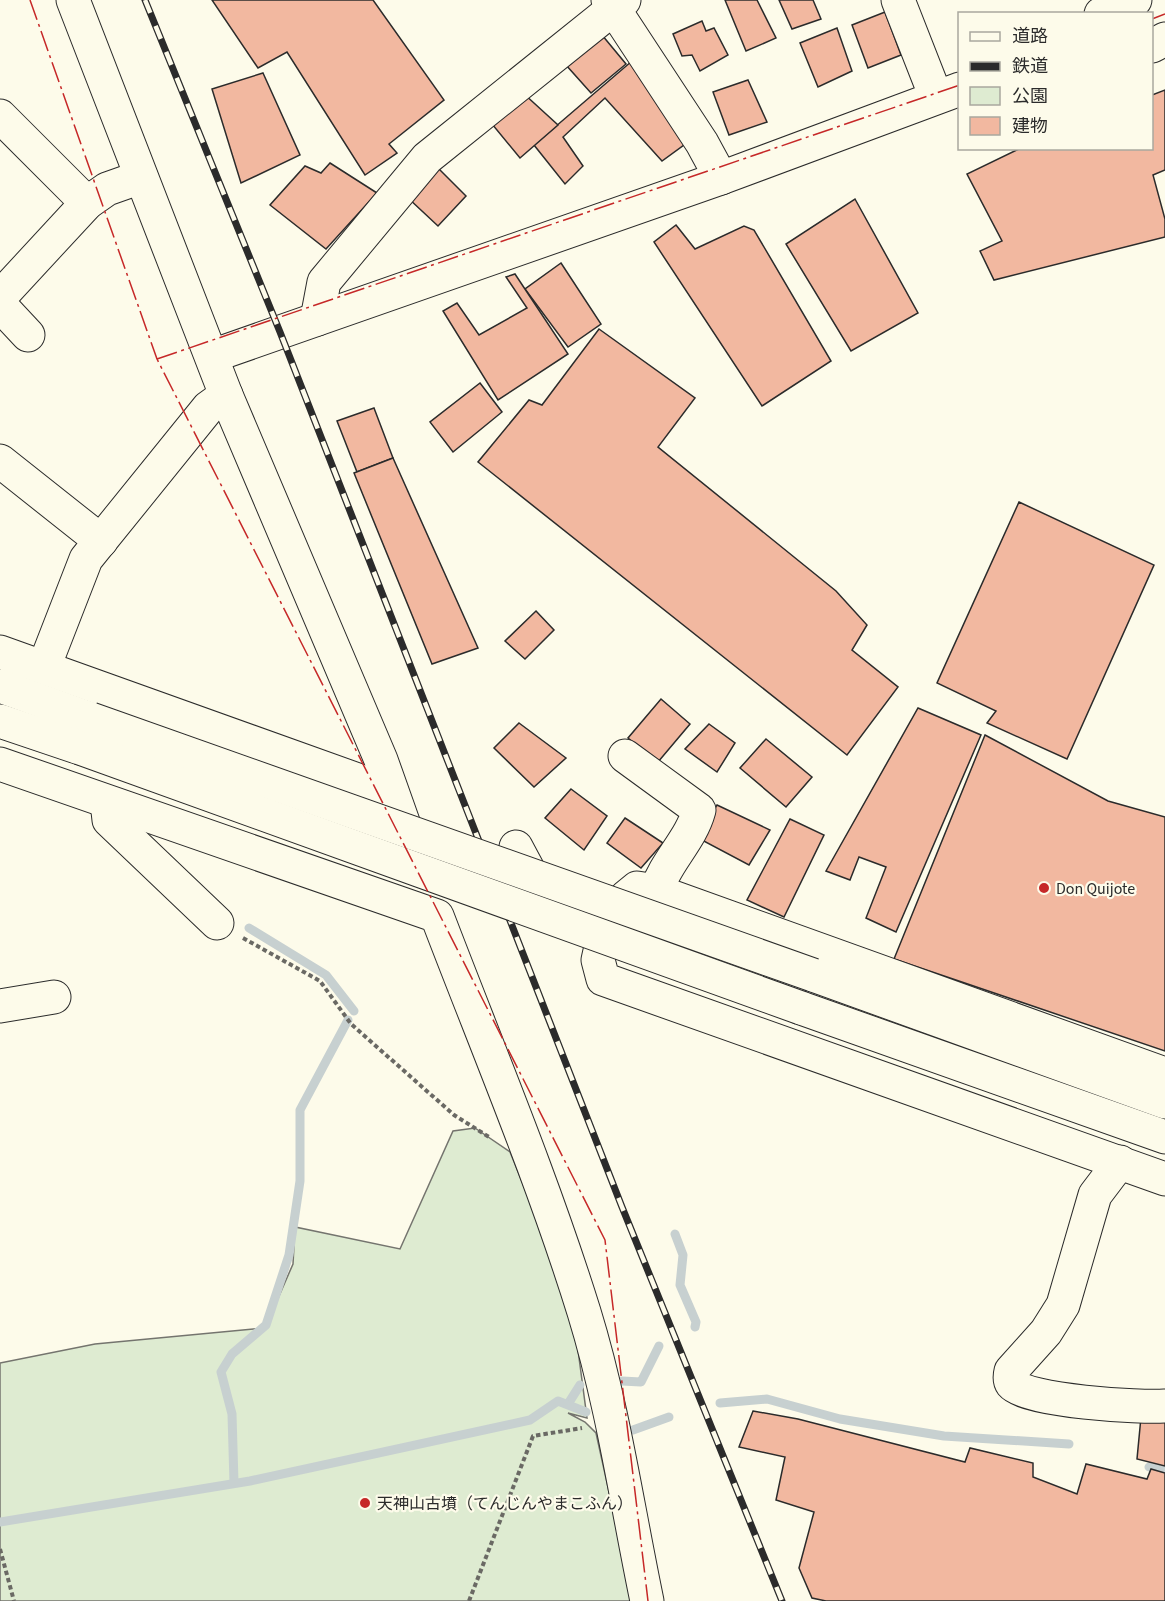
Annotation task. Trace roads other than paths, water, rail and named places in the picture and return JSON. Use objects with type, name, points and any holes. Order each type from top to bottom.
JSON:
[{"type":"street","points":[[74,0],[226,395],[381,760],[437,916],[529,1150],[584,1314],[611,1423],[647,1601]]},
{"type":"street","points":[[212,356],[721,178],[948,93],[898,0]]},
{"type":"street","points":[[1106,12],[1135,0]]},
{"type":"street","points":[[317,319],[324,282],[428,158],[615,2],[721,178]]},
{"type":"street","points":[[0,116],[87,203]]},
{"type":"street","points":[[0,297],[87,203],[107,189],[141,177]]},
{"type":"street","points":[[0,305],[28,335]]},
{"type":"street","points":[[44,667],[87,559],[208,408],[226,395]]},
{"type":"street","points":[[0,461],[101,541]]},
{"type":"street","points":[[0,652],[391,792]]},
{"type":"street","points":[[0,686],[85,734],[801,1008],[1165,1137]]},
{"type":"street","points":[[0,721],[85,734],[819,963],[1165,1074]]},
{"type":"street","points":[[625,756],[699,810],[695,825],[662,875],[656,891]]},
{"type":"street","points":[[1,766],[437,916]]},
{"type":"street","points":[[107,802],[109,819],[217,923]]},
{"type":"street","points":[[516,848],[538,890],[610,926]]},
{"type":"street","points":[[1165,1102],[819,963],[656,891],[637,888],[631,891],[610,926],[598,960],[603,979],[1165,1179]]},
{"type":"street","points":[[0,1006],[54,997]]},
{"type":"street","points":[[1120,1162],[1095,1195],[1063,1305],[1046,1332],[1011,1371],[1010,1377],[1012,1384],[1018,1389],[1037,1395],[1124,1407],[1165,1406]]},
{"type":"waterway","points":[[249,928],[326,975],[354,1011]]},
{"type":"waterway","points":[[234,1483],[232,1414],[221,1372],[232,1354],[266,1325],[289,1255],[300,1181],[300,1110],[348,1020]]},
{"type":"waterway","points":[[675,1234],[683,1255],[680,1285],[696,1322],[695,1327]]},
{"type":"waterway","points":[[622,1381],[641,1382],[659,1346]]},
{"type":"waterway","points":[[568,1404],[580,1385]]},
{"type":"waterway","points":[[720,1403],[767,1399],[840,1419],[944,1436],[1069,1444]]},
{"type":"waterway","points":[[0,1522],[250,1481],[530,1420],[558,1401],[586,1412]]},
{"type":"waterway","points":[[633,1430],[669,1417]]},
{"type":"waterway","points":[[1149,1467],[1165,1471]]},
{"type":"railway","points":[[145,0],[280,332],[622,1207],[782,1601]]},
{"type":"place","name":"Don Quijote","points":[[1044,888]]},
{"type":"place","name":"天神山古墳（てんじんやまこふん）","points":[[365,1503]]}]
